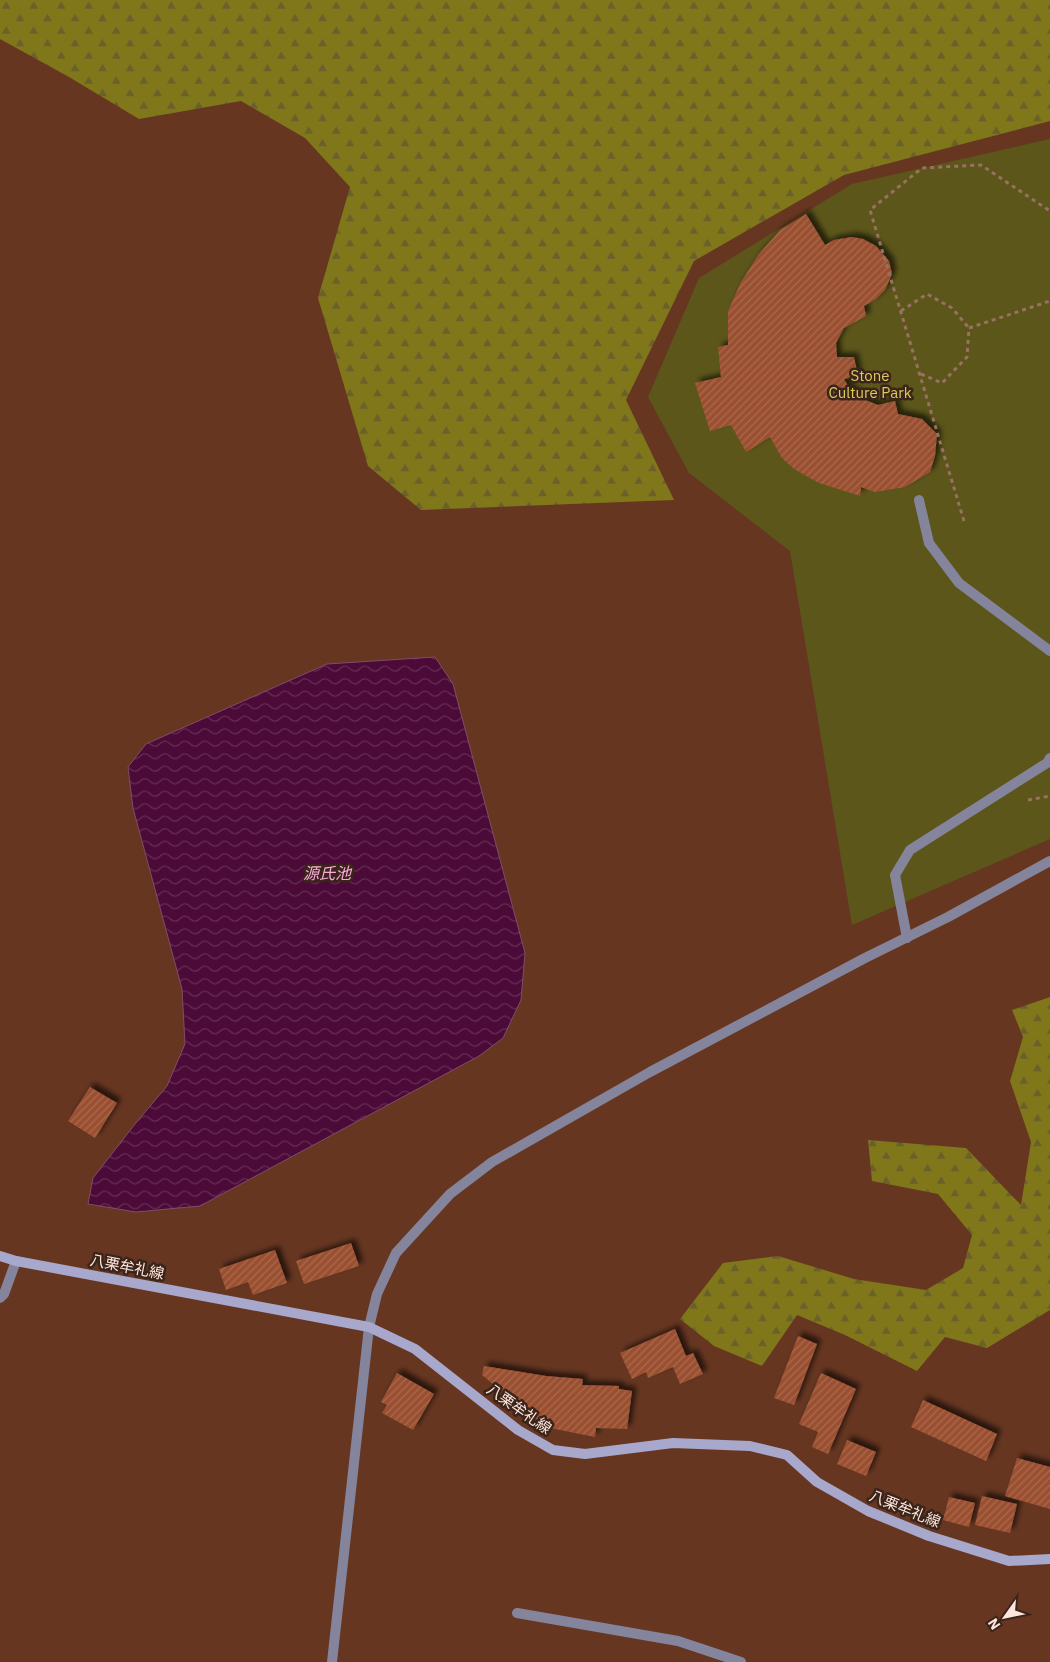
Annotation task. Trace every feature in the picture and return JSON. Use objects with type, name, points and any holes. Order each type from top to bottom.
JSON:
[{"type":"main road","name":"八栗牟礼線","points":[[0,1256],[16,1261],[369,1327],[415,1349],[518,1430],[553,1450],[585,1454],[673,1443],[750,1446],[788,1455],[816,1482],[859,1506],[929,1536],[1009,1561],[1050,1559]]},
{"type":"street","points":[[919,500],[928,542],[959,583],[1050,651]]},
{"type":"street","points":[[906,938],[895,875],[910,850],[1047,763],[1050,758]]},
{"type":"street","points":[[332,1662],[369,1327],[377,1294],[396,1253],[450,1194],[492,1162],[650,1072],[1050,861]]},
{"type":"street","points":[[0,1298],[4,1294],[16,1261]]},
{"type":"street","points":[[517,1613],[678,1641],[741,1662]]},
{"type":"path","points":[[964,521],[870,210],[922,168],[981,165],[1050,211]]},
{"type":"path","points":[[901,311],[927,294],[952,308],[969,328],[967,357],[942,383],[921,374]]},
{"type":"path","points":[[969,328],[1050,301]]},
{"type":"path","points":[[1021,801],[1050,796]]},
{"type":"green space","points":[[0,0],[1050,0],[1050,121],[844,175],[694,261],[626,400],[674,500],[421,510],[368,466],[318,298],[350,187],[305,138],[241,101],[139,119],[0,39]]},
{"type":"green space","name":"Stone Culture Park","points":[[1050,139],[1050,839],[852,925],[790,551],[689,473],[648,397],[699,278],[852,184]]},
{"type":"green space","points":[[1050,997],[1050,1310],[987,1348],[945,1337],[917,1371],[845,1335],[797,1315],[762,1366],[714,1346],[680,1319],[723,1263],[778,1256],[854,1279],[926,1290],[963,1268],[972,1235],[938,1194],[872,1181],[868,1140],[966,1148],[1021,1205],[1031,1142],[1010,1081],[1023,1037],[1012,1010]]},
{"type":"water","name":"源氏池","points":[[435,657],[453,684],[525,953],[521,1000],[503,1038],[479,1056],[200,1206],[136,1212],[88,1204],[93,1178],[167,1086],[185,1044],[182,989],[133,808],[128,767],[146,744],[327,664]]},
{"type":"building","points":[[806,214],[825,245],[834,240],[852,237],[863,239],[876,246],[889,261],[892,274],[885,290],[876,299],[864,306],[866,316],[844,328],[836,343],[837,357],[854,357],[858,376],[844,379],[849,388],[863,399],[878,405],[895,401],[898,414],[922,419],[937,434],[935,456],[930,472],[905,487],[875,492],[861,487],[860,496],[819,483],[794,469],[782,458],[770,437],[746,452],[731,425],[710,431],[695,383],[721,377],[718,347],[728,345],[728,311],[741,282],[759,254],[780,230]]},
{"type":"building","points":[[90,1087],[117,1103],[95,1138],[68,1121]]},
{"type":"building","points":[[351,1243],[359,1266],[304,1284],[296,1261]]},
{"type":"building","points":[[275,1250],[287,1283],[253,1295],[248,1282],[226,1290],[219,1269]]},
{"type":"building","points":[[675,1329],[686,1356],[693,1353],[703,1374],[680,1384],[673,1367],[648,1378],[646,1372],[632,1379],[620,1353]]},
{"type":"building","points":[[798,1336],[817,1344],[794,1405],[774,1398]]},
{"type":"building","points":[[484,1366],[546,1376],[583,1379],[582,1385],[619,1386],[619,1389],[632,1391],[627,1429],[596,1428],[595,1437],[545,1427],[482,1375]]},
{"type":"building","points":[[397,1373],[434,1394],[413,1430],[382,1413],[387,1405],[381,1402]]},
{"type":"building","points":[[821,1373],[856,1389],[828,1454],[812,1447],[818,1432],[799,1424]]},
{"type":"building","points":[[923,1400],[997,1434],[986,1461],[911,1427]]},
{"type":"building","points":[[847,1440],[876,1452],[866,1476],[837,1464]]},
{"type":"building","points":[[1017,1458],[1050,1467],[1050,1509],[1005,1496]]},
{"type":"building","points":[[982,1496],[1017,1504],[1010,1533],[975,1525]]},
{"type":"building","points":[[949,1497],[975,1503],[969,1527],[943,1520]]}]
